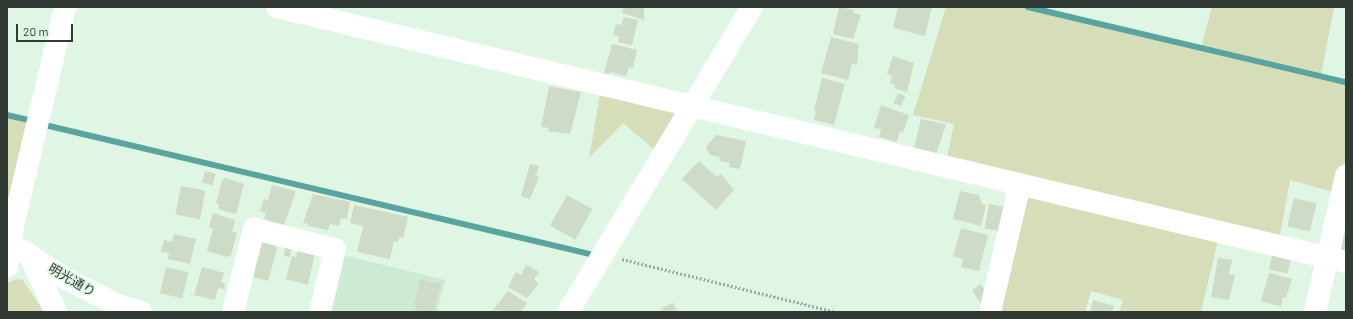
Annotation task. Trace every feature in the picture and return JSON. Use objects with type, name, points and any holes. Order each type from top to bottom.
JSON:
[{"type":"street","points":[[56,312],[16,247],[13,226],[65,7]]},
{"type":"street","points":[[277,7],[1336,259]]},
{"type":"street","points":[[568,312],[752,7]]},
{"type":"street","points":[[1315,312],[1336,259],[1346,175]]},
{"type":"street","points":[[990,312],[1020,184]]},
{"type":"street","points":[[233,312],[254,229],[335,249],[320,312]]},
{"type":"street","points":[[7,267],[16,247]]},
{"type":"street","name":"明光通り","points":[[16,247],[81,287],[141,312]]},
{"type":"path","points":[[603,254],[836,312]]},
{"type":"shaded area","points":[[946,7],[1028,7],[1201,48],[1212,7],[1334,7],[1321,76],[1346,82],[1346,157],[1337,193],[1290,180],[1279,241],[946,162],[954,124],[913,115]]},
{"type":"shaded area","points":[[601,89],[679,107],[655,150],[623,123],[589,158]]},
{"type":"shaded area","points":[[7,115],[33,121],[7,218]]},
{"type":"shaded area","points":[[1021,193],[1219,236],[1201,312],[1119,312],[1123,300],[1091,291],[1085,312],[994,312]]},
{"type":"shaded area","points":[[343,255],[445,280],[437,312],[329,312]]},
{"type":"shaded area","points":[[17,279],[23,280],[44,312],[7,312],[7,283]]},
{"type":"building","points":[[624,7],[644,7],[644,20],[622,13]]},
{"type":"building","points":[[839,7],[854,10],[853,13],[861,15],[853,39],[833,34]]},
{"type":"building","points":[[898,7],[932,7],[925,36],[893,28]]},
{"type":"building","points":[[624,17],[638,20],[632,45],[618,42],[619,36],[613,35],[616,24],[621,25]]},
{"type":"building","points":[[831,37],[859,44],[857,65],[852,64],[848,80],[821,73]]},
{"type":"building","points":[[612,44],[637,50],[633,68],[629,67],[626,76],[610,72],[609,74],[604,73]]},
{"type":"building","points":[[893,56],[914,63],[907,92],[894,88],[895,84],[890,83],[892,76],[887,74]]},
{"type":"building","points":[[822,78],[845,84],[834,125],[814,120],[816,111],[814,111]]},
{"type":"building","points":[[549,86],[581,92],[570,134],[548,131],[549,128],[541,127]]},
{"type":"building","points":[[898,93],[905,96],[901,106],[894,103]]},
{"type":"building","points":[[881,105],[909,115],[903,132],[900,131],[897,142],[879,137],[881,129],[874,128]]},
{"type":"building","points":[[921,119],[946,124],[936,154],[914,148]]},
{"type":"building","points":[[716,135],[746,141],[740,169],[729,167],[730,163],[719,161],[720,157],[710,155],[706,147]]},
{"type":"building","points":[[699,161],[717,177],[721,174],[734,190],[716,210],[682,179]]},
{"type":"building","points":[[530,164],[539,166],[536,176],[539,177],[530,199],[521,196]]},
{"type":"building","points":[[205,171],[216,174],[213,185],[202,183]]},
{"type":"building","points":[[225,178],[244,184],[236,214],[218,209],[219,205],[216,203],[222,180]]},
{"type":"building","points":[[272,185],[296,191],[284,225],[264,219],[266,213],[260,211],[264,199],[268,200]]},
{"type":"building","points":[[181,186],[206,191],[200,219],[175,214]]},
{"type":"building","points":[[960,191],[979,195],[982,204],[986,205],[981,226],[953,219]]},
{"type":"building","points":[[313,194],[350,202],[347,219],[341,218],[339,226],[330,224],[328,230],[308,226],[308,224],[303,223]]},
{"type":"building","points":[[567,195],[592,209],[575,240],[550,226]]},
{"type":"building","points":[[1294,198],[1316,203],[1310,231],[1287,226]]},
{"type":"building","points":[[989,204],[1006,207],[1001,232],[985,229]]},
{"type":"building","points":[[354,205],[408,217],[403,238],[399,238],[398,242],[394,241],[390,259],[357,252],[363,226],[350,223]]},
{"type":"building","points":[[213,213],[235,220],[232,232],[237,233],[231,255],[227,257],[207,251],[213,229],[209,227]]},
{"type":"building","points":[[961,228],[988,235],[979,271],[961,267],[963,259],[953,256]]},
{"type":"building","points":[[1346,231],[1346,252],[1341,250]]},
{"type":"building","points":[[174,234],[196,239],[190,264],[168,259],[169,253],[161,252],[164,240],[172,242]]},
{"type":"building","points":[[263,241],[276,244],[277,249],[268,281],[249,276],[258,242],[263,243]]},
{"type":"building","points":[[286,243],[292,244],[290,257],[284,256]]},
{"type":"building","points":[[298,247],[315,252],[308,285],[286,279],[292,256],[296,257]]},
{"type":"building","points":[[1273,251],[1292,255],[1288,274],[1269,270]]},
{"type":"building","points":[[1218,258],[1232,260],[1229,274],[1235,275],[1229,300],[1211,297]]},
{"type":"building","points":[[526,265],[539,272],[534,280],[539,283],[527,298],[508,287],[516,272],[521,275]]},
{"type":"building","points":[[166,267],[188,272],[182,298],[160,293]]},
{"type":"building","points":[[202,267],[224,273],[221,282],[225,283],[224,289],[218,288],[215,300],[194,295]]},
{"type":"building","points":[[1269,273],[1292,279],[1286,298],[1283,297],[1281,307],[1261,301]]},
{"type":"building","points":[[420,279],[441,284],[434,312],[416,312],[417,308],[414,307]]},
{"type":"building","points":[[981,284],[986,294],[983,307],[972,290]]},
{"type":"building","points":[[508,291],[527,303],[521,312],[493,310]]},
{"type":"building","points":[[1093,300],[1114,306],[1112,312],[1090,312]]},
{"type":"building","points":[[673,303],[677,310],[664,312],[662,308]]},
{"type":"waterway","points":[[1028,7],[1346,82]]},
{"type":"waterway","points":[[7,115],[33,121]]},
{"type":"waterway","points":[[41,124],[590,254]]}]
